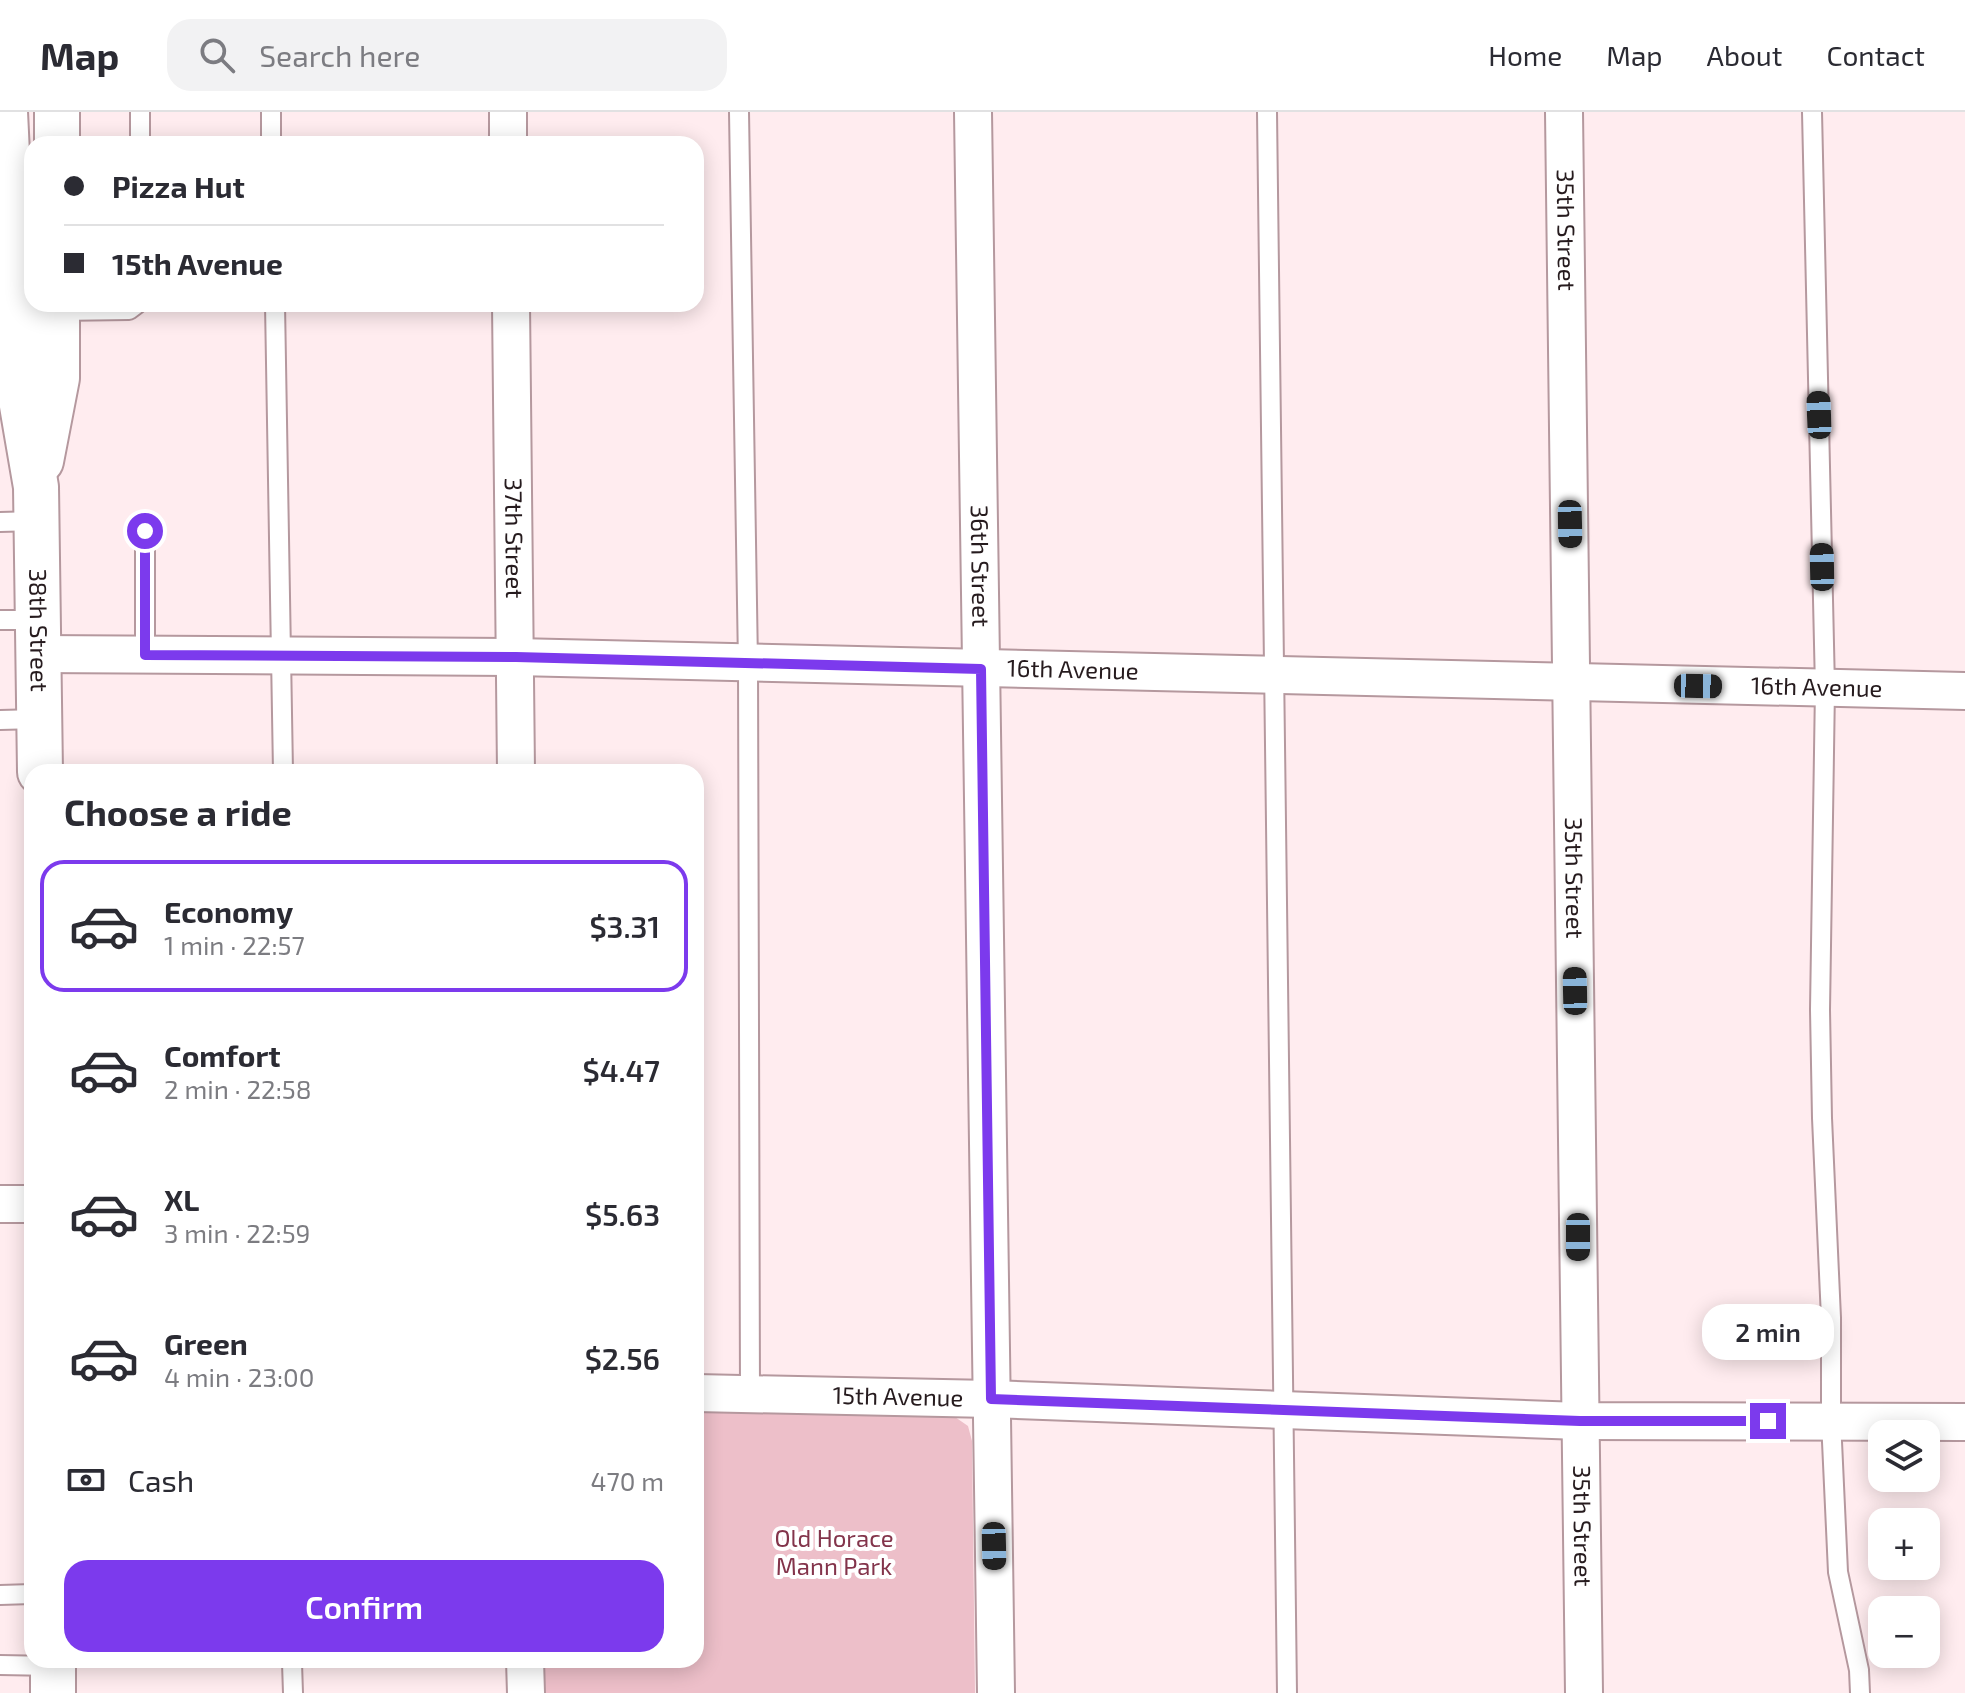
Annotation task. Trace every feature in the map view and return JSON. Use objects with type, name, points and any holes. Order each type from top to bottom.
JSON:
[{"type":"street","name":"38th Street","points":[[5,112],[5,248],[18,382],[24,510],[25,631],[19,719],[37,764]]},
{"type":"street","points":[[57,112],[57,136]]},
{"type":"street","points":[[508,112],[508,136]]},
{"type":"street","name":"36th Street","points":[[973,112],[996,1693]]},
{"type":"street","name":"35th Street","points":[[1564,112],[1584,1693]]},
{"type":"street","name":"38th Street","points":[[24,510],[57,378],[57,312]]},
{"type":"street","name":"37th Street","points":[[511,312],[516,764]]},
{"type":"street","name":"16th Avenue","points":[[25,631],[145,655],[516,657],[1965,691]]},
{"type":"street","points":[[0,1204],[24,1204]]},
{"type":"street","name":"15th Avenue","points":[[704,1393],[991,1399],[1580,1421],[1965,1422]]},
{"type":"street","points":[[525,1668],[526,1693]]},
{"type":"lane","points":[[140,112],[140,136]]},
{"type":"lane","points":[[271,112],[271,136]]},
{"type":"lane","points":[[739,112],[748,664],[750,1394]]},
{"type":"lane","points":[[1267,112],[1281,1410],[1287,1693]]},
{"type":"lane","points":[[1812,112],[1825,688],[1820,1010],[1831,1318],[1831,1420],[1838,1572],[1859,1670],[1860,1693]]},
{"type":"lane","points":[[275,312],[283,764]]},
{"type":"lane","points":[[145,531],[145,655]]},
{"type":"lane","points":[[0,1595],[24,1594]]},
{"type":"lane","points":[[0,1665],[53,1673]]},
{"type":"lane","points":[[292,1668],[293,1693]]},
{"type":"green space","name":"Old Horace Mann Park","points":[[704,1410],[955,1417],[968,1426],[972,1441],[975,1693],[545,1693],[545,1668],[704,1668]]},
{"type":"route","points":[[145,531],[145,655],[516,657],[981,669],[991,1399],[1580,1421],[1768,1421]]}]
